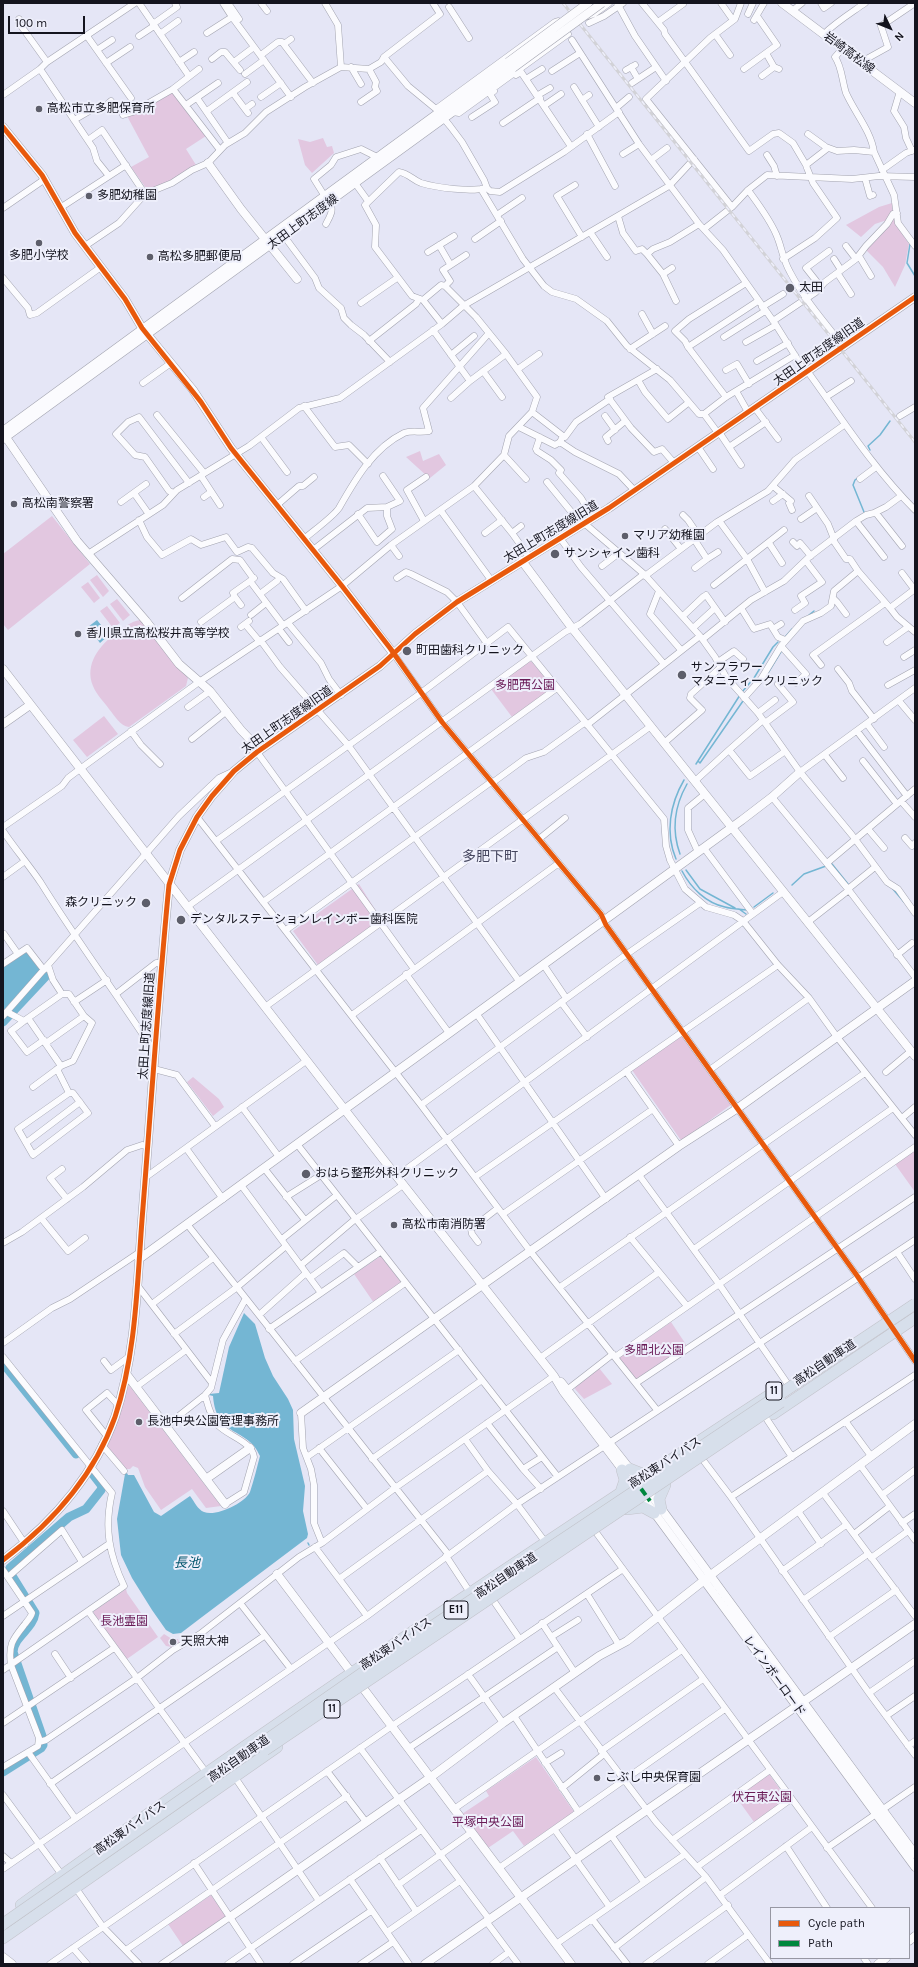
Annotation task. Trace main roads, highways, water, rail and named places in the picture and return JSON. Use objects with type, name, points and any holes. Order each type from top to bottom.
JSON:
[{"type":"highway","name":"高松東バイパス","points":[[3,1918],[207,1773],[352,1673],[651,1472],[915,1298]]},
{"type":"highway","name":"高松自動車道","points":[[3,1924],[364,1672],[915,1304]]},
{"type":"highway","name":"高松自動車道","points":[[3,1933],[374,1675],[915,1313]]},
{"type":"highway","name":"高松東バイパス","points":[[3,1938],[234,1776],[363,1688],[647,1496],[915,1318]]},
{"type":"highway","points":[[621,1492],[625,1480],[626,1469],[640,1474],[651,1472]]},
{"type":"highway","points":[[628,1509],[643,1507],[658,1511],[659,1499],[665,1485]]},
{"type":"water","points":[[97,620],[109,635],[100,643],[88,627]]},
{"type":"water","points":[[27,952],[41,969],[3,1011],[3,966],[21,954]]},
{"type":"water","name":"長池","points":[[244,1313],[255,1324],[265,1358],[273,1376],[288,1399],[293,1410],[294,1439],[305,1486],[303,1511],[308,1534],[307,1538],[181,1633],[173,1634],[166,1630],[152,1610],[132,1578],[121,1555],[117,1519],[125,1474],[127,1473],[128,1475],[134,1475],[154,1512],[161,1516],[190,1496],[196,1505],[204,1512],[216,1513],[230,1508],[247,1496],[250,1492],[260,1456],[255,1447],[248,1440],[226,1426],[220,1419],[215,1409],[213,1396],[209,1395],[219,1393],[229,1347]]},
{"type":"waterway","points":[[910,244],[907,263],[915,276]]},
{"type":"waterway","points":[[870,450],[868,446],[880,435],[890,421]]},
{"type":"waterway","points":[[859,477],[855,480],[853,485],[864,512]]},
{"type":"waterway","points":[[809,615],[814,611]]},
{"type":"waterway","points":[[786,636],[792,629]]},
{"type":"waterway","points":[[742,692],[754,678],[773,647],[778,642]]},
{"type":"waterway","points":[[768,673],[782,650]]},
{"type":"waterway","points":[[696,764],[740,695]]},
{"type":"waterway","points":[[698,761],[700,763],[743,701]]},
{"type":"waterway","points":[[676,859],[670,829],[672,809],[684,780]]},
{"type":"waterway","points":[[680,854],[675,836],[675,818],[679,801],[687,784]]},
{"type":"waterway","points":[[830,865],[832,864],[848,884]]},
{"type":"waterway","points":[[792,885],[804,874],[826,866]]},
{"type":"waterway","points":[[686,870],[700,889],[735,908]]},
{"type":"waterway","points":[[682,871],[695,889],[705,898],[718,905],[728,908],[747,910]]},
{"type":"waterway","points":[[892,888],[904,902]]},
{"type":"waterway","points":[[754,907],[773,893]]},
{"type":"waterway","points":[[739,909],[746,914]]},
{"type":"waterway","points":[[3,1022],[47,975],[39,968]]},
{"type":"waterway","points":[[3,1363],[76,1454]]},
{"type":"waterway","points":[[3,1772],[41,1748],[43,1745],[42,1736],[13,1652],[14,1646],[31,1624],[35,1613],[12,1576],[10,1568],[69,1517],[86,1509],[101,1490],[102,1486],[92,1473]]},
{"type":"railway","points":[[563,3],[915,442]]},
{"type":"place","name":"高松市立多肥保育所","points":[[39,109]]},
{"type":"place","name":"多肥幼稚園","points":[[89,196]]},
{"type":"place","name":"多肥小学校","points":[[39,243]]},
{"type":"place","name":"高松多肥郵便局","points":[[150,257]]},
{"type":"place","name":"太田","points":[[790,288]]},
{"type":"place","name":"高松南警察署","points":[[14,504]]},
{"type":"place","name":"マリア幼稚園","points":[[625,536]]},
{"type":"place","name":"サンシャイン歯科","points":[[555,554]]},
{"type":"place","name":"香川県立高松桜井高等学校","points":[[78,634]]},
{"type":"place","name":"町田歯科クリニック","points":[[407,651]]},
{"type":"place","name":"サンフラワー マタニティークリニック","points":[[682,675]]},
{"type":"place","name":"森クリニック","points":[[146,903]]},
{"type":"place","name":"デンタルステーションレインボー歯科医院","points":[[181,920]]},
{"type":"place","name":"おはら整形外科クリニック","points":[[306,1174]]},
{"type":"place","name":"高松市南消防署","points":[[394,1225]]},
{"type":"place","name":"長池中央公園管理事務所","points":[[139,1422]]},
{"type":"place","name":"天照大神","points":[[173,1642]]},
{"type":"place","name":"こぶし中央保育園","points":[[597,1778]]},
{"type":"district","name":"多肥下町","points":[[490,857]]},
{"type":"park label","name":"多肥西公園","points":[[525,686]]},
{"type":"park label","name":"多肥北公園","points":[[654,1351]]},
{"type":"park label","name":"長池霊園","points":[[124,1622]]},
{"type":"park label","name":"伏石東公園","points":[[762,1798]]},
{"type":"park label","name":"平塚中央公園","points":[[488,1823]]}]
